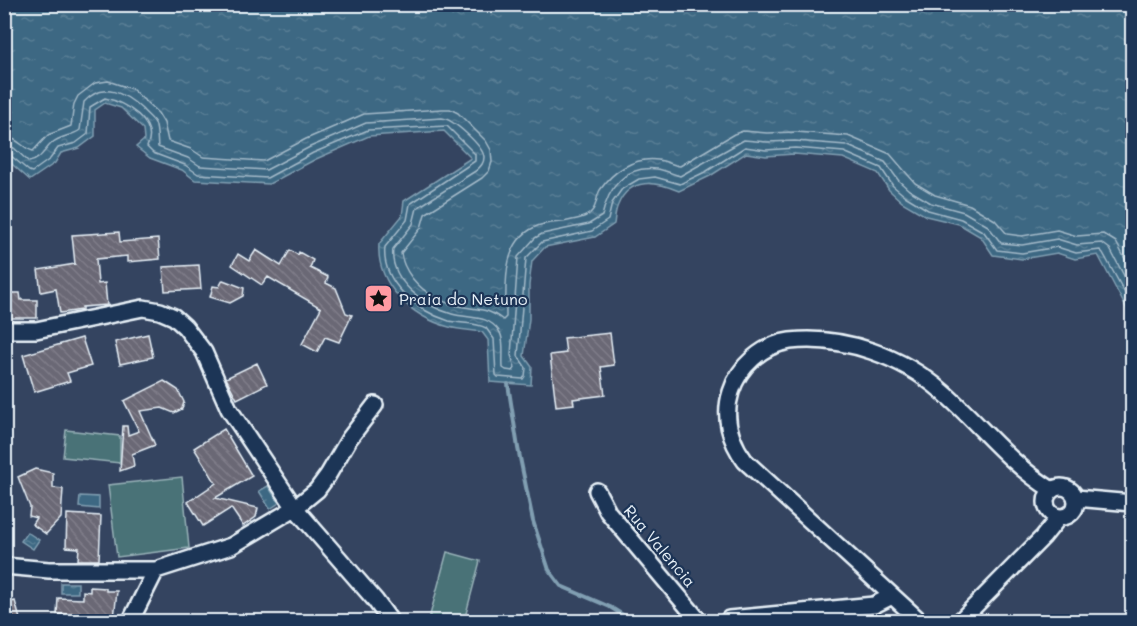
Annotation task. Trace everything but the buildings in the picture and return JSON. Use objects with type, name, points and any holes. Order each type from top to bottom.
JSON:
[{"type":"street","points":[[4,330],[36,330],[143,308],[160,310],[174,318],[185,327],[204,352],[229,409],[295,508],[391,621]]},
{"type":"street","points":[[921,621],[745,461],[738,452],[728,419],[730,396],[733,385],[746,365],[764,350],[786,342],[816,341],[855,346],[892,360],[944,392],[1020,468],[1052,489]]},
{"type":"street","points":[[4,566],[48,570],[156,570],[231,546],[295,508],[317,490],[375,405]]},
{"type":"street","points":[[959,621],[1059,518],[1075,510],[1076,498],[1069,488],[1057,487],[1048,494],[1046,506],[1053,516],[1059,518]]},
{"type":"street","name":"Rua Valencia","points":[[597,491],[608,512],[700,621]]},
{"type":"street","points":[[1076,498],[1132,503]]},
{"type":"street","points":[[130,621],[156,570]]},
{"type":"street","points":[[729,619],[874,605],[892,596]]},
{"type":"green space","points":[[66,430],[120,436],[120,463],[63,457]]},
{"type":"green space","points":[[182,477],[189,548],[117,557],[108,485]]},
{"type":"green space","points":[[447,552],[480,561],[464,621],[429,619]]},
{"type":"water","points":[[4,5],[1132,5],[1132,319],[1098,255],[1075,259],[1057,253],[1022,259],[993,255],[981,237],[959,224],[926,216],[902,202],[889,190],[878,173],[843,158],[794,154],[766,156],[746,153],[710,176],[679,191],[662,185],[637,185],[623,196],[617,207],[614,224],[595,237],[545,247],[532,261],[529,285],[529,319],[524,356],[532,367],[531,385],[490,382],[488,340],[482,332],[449,327],[422,316],[399,297],[390,286],[383,273],[380,259],[379,244],[402,216],[404,201],[471,158],[444,131],[369,136],[316,159],[269,184],[195,180],[182,170],[150,158],[136,147],[144,140],[143,129],[121,108],[105,103],[95,110],[95,136],[79,148],[61,153],[55,163],[30,180],[5,158]]},
{"type":"water","points":[[268,486],[279,503],[270,509],[259,491]]},
{"type":"water","points":[[80,496],[99,497],[99,509],[79,507]]},
{"type":"water","points":[[27,532],[39,540],[33,549],[21,541]]},
{"type":"water","points":[[61,583],[78,583],[78,593],[61,593]]},
{"type":"waterway","points":[[508,384],[533,521],[549,570],[561,586],[610,607],[634,622]]},
{"type":"place","name":"Praia do Netuno","points":[[378,299]]}]
